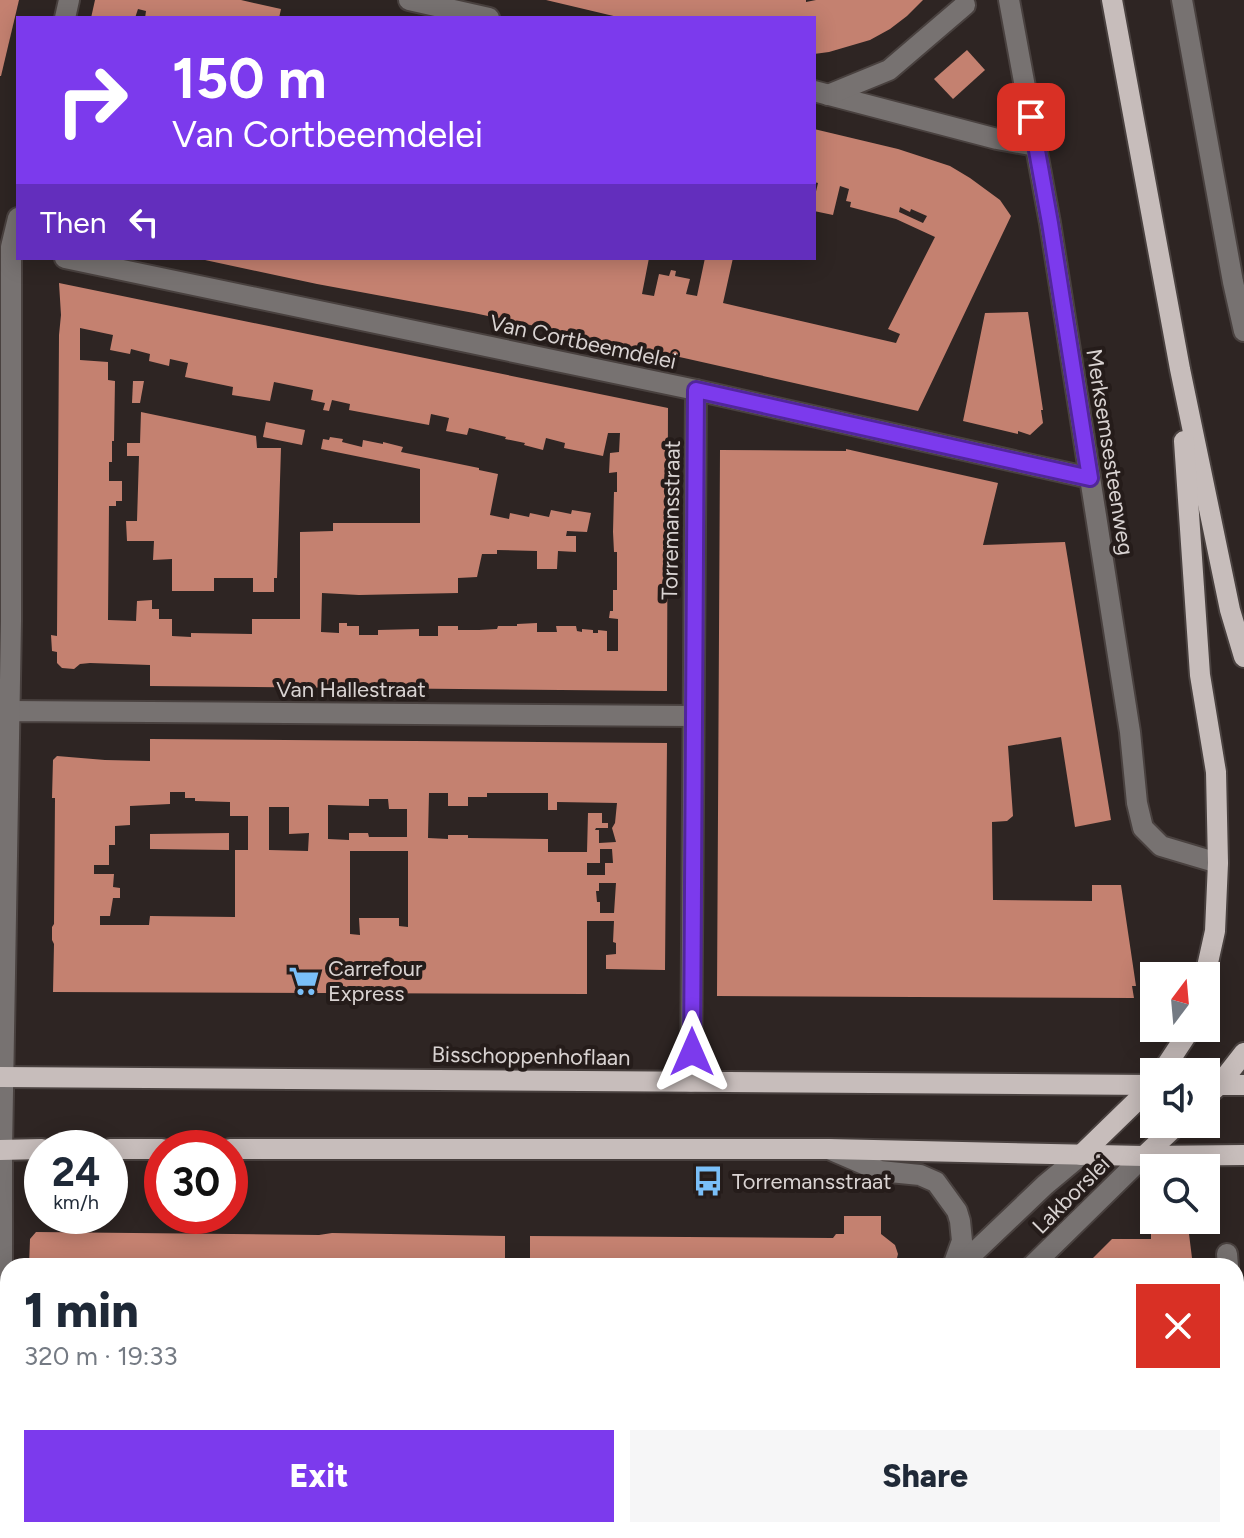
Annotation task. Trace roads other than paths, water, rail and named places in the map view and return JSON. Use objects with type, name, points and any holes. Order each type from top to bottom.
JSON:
[{"type":"main road","points":[[1112,0],[1180,369],[1230,610],[1244,657]]},
{"type":"main road","points":[[1180,369],[1200,675],[1216,772],[1218,863],[1215,931],[1208,962]]},
{"type":"main road","points":[[1220,1078],[1244,1053]]},
{"type":"main road","name":"Bisschoppenhoflaan","points":[[2,1077],[1140,1084]]},
{"type":"main road","points":[[1220,1088],[1244,1085]]},
{"type":"main road","points":[[1081,1155],[1140,1098]]},
{"type":"main road","name":"Lakborslei","points":[[1146,1154],[1163,1138]]},
{"type":"main road","points":[[1,1150],[24,1149]]},
{"type":"main road","points":[[248,1149],[829,1149],[1140,1156]]},
{"type":"main road","points":[[1220,1155],[1244,1155]]},
{"type":"street","points":[[409,0],[480,16]]},
{"type":"street","name":"Merksemsesteenweg","points":[[1009,0],[1050,223],[1143,828],[1161,846],[1218,863]]},
{"type":"street","points":[[1182,0],[1244,331]]},
{"type":"street","points":[[821,93],[889,70],[965,5]]},
{"type":"street","points":[[821,93],[997,139],[1036,146]]},
{"type":"street","points":[[1,1258],[10,246],[16,225]]},
{"type":"street","name":"Van Cortbeemdelei","points":[[75,260],[696,390],[1090,478]]},
{"type":"street","name":"Torremansstraat","points":[[691,1082],[696,390]]},
{"type":"street","name":"Van Hallestraat","points":[[5,713],[693,716]]},
{"type":"street","points":[[829,1149],[880,1171],[920,1175],[936,1182],[957,1211],[960,1221],[962,1241],[956,1258]]},
{"type":"street","name":"Lakborslei","points":[[968,1258],[1081,1155]]},
{"type":"street","name":"Lakborslei","points":[[1040,1258],[1140,1160]]},
{"type":"place","name":"Carrefour Express","points":[[304,981]]},
{"type":"place","name":"Torremansstraat","points":[[708,1181]]}]
